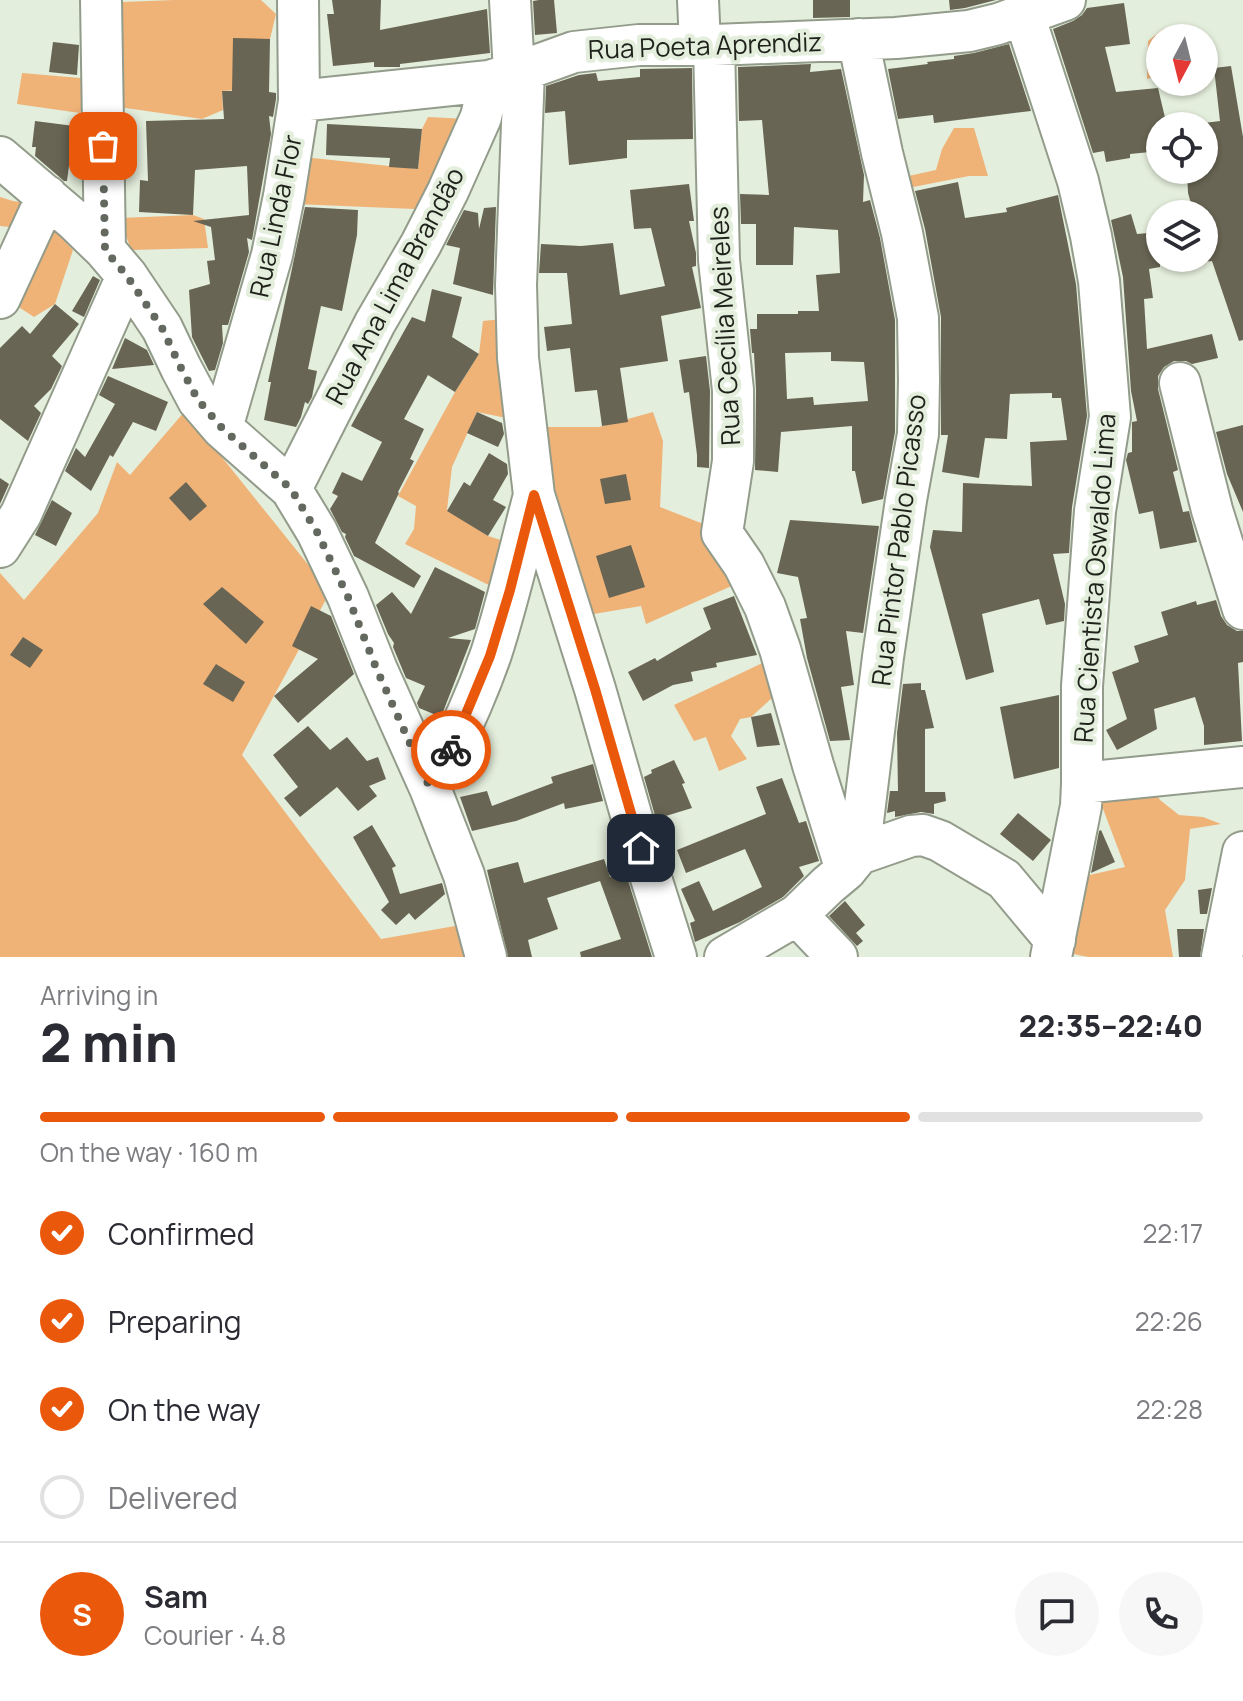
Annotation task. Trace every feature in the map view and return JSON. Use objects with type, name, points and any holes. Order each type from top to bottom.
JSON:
[{"type":"street","points":[[0,547],[21,514],[43,462],[116,263],[101,0]]},
{"type":"street","name":"Rua Linda Flor","points":[[222,428],[272,255],[284,196],[299,101],[298,0]]},
{"type":"street","name":"Rua Ana Lima Brandão","points":[[291,489],[368,336],[421,244],[481,117],[509,75],[510,0]]},
{"type":"street","name":"Rua Cecília Meireles","points":[[698,0],[707,45],[719,260],[733,390],[733,461],[722,533],[744,565],[765,607],[813,765],[853,862]]},
{"type":"street","name":"Rua Poeta Aprendiz","points":[[299,101],[509,75],[574,52],[639,45],[858,39],[932,18],[969,31],[1065,0]]},
{"type":"street","name":"Rua Cientista Oswaldo Lima","points":[[1024,15],[1078,181],[1091,236],[1099,281],[1110,417],[1095,511],[1082,686],[1081,806],[1053,948]]},
{"type":"street","name":"Rua Pintor Pablo Picasso","points":[[853,862],[918,434],[919,380],[918,318],[858,39]]},
{"type":"street","points":[[509,75],[518,358],[534,495],[676,957]]},
{"type":"street","points":[[0,157],[47,196],[116,263],[162,328],[198,400],[222,428],[291,489],[317,532],[348,597],[430,788],[464,875],[486,957]]},
{"type":"street","points":[[0,298],[47,196]]},
{"type":"street","points":[[1180,383],[1212,510],[1243,609]]},
{"type":"street","points":[[430,788],[450,752],[490,656],[534,495]]},
{"type":"street","points":[[1082,783],[1243,767]]},
{"type":"street","points":[[725,957],[797,915],[853,862],[911,836],[923,835],[940,841],[1004,879],[1053,948]]},
{"type":"street","points":[[1222,957],[1243,855]]},
{"type":"street","points":[[797,915],[837,957]]},
{"type":"shaded area","points":[[261,0],[276,14],[252,89],[222,91],[223,110],[202,119],[119,107],[123,2]]},
{"type":"shaded area","points":[[22,73],[92,79],[80,113],[17,104]]},
{"type":"shaded area","points":[[428,117],[468,119],[415,209],[295,204],[303,157],[418,169],[422,129]]},
{"type":"shaded area","points":[[954,128],[974,128],[988,176],[969,176],[893,191],[904,177],[936,170],[942,149]]},
{"type":"shaded area","points":[[0,197],[34,204],[20,228],[0,226]]},
{"type":"shaded area","points":[[193,215],[204,219],[208,248],[131,250],[120,218]]},
{"type":"shaded area","points":[[56,232],[73,250],[55,304],[34,317],[11,302],[42,234]]},
{"type":"shaded area","points":[[512,318],[511,419],[477,412],[452,467],[447,510],[488,536],[516,545],[503,592],[405,544],[414,529],[416,506],[398,496],[479,354],[483,321]]},
{"type":"shaded area","points":[[185,411],[330,592],[242,755],[381,939],[455,926],[468,957],[0,957],[0,573],[24,600],[98,513],[117,462],[130,475]]},
{"type":"shaded area","points":[[653,412],[663,441],[660,507],[701,523],[745,580],[646,624],[641,606],[588,615],[539,510],[548,427],[599,427]]},
{"type":"shaded area","points":[[775,657],[782,689],[751,717],[740,719],[731,736],[747,759],[719,771],[706,737],[694,741],[674,705]]},
{"type":"shaded area","points":[[1148,778],[1160,800],[1179,815],[1203,817],[1221,824],[1190,829],[1185,880],[1165,910],[1173,957],[1088,957],[1059,951],[1072,879],[1125,867],[1094,785]]},
{"type":"building","points":[[332,0],[381,0],[380,30],[487,9],[490,53],[400,64],[400,67],[374,67],[374,62],[333,66],[327,14],[334,14]]},
{"type":"building","points":[[554,0],[557,33],[535,35],[533,1]]},
{"type":"building","points":[[813,0],[850,0],[850,17],[813,18]]},
{"type":"building","points":[[949,0],[996,0],[950,10]]},
{"type":"building","points":[[1124,3],[1130,44],[1105,47],[1116,92],[1146,89],[1146,96],[1160,96],[1164,112],[1146,112],[1146,152],[1130,154],[1130,158],[1106,162],[1104,151],[1093,153],[1053,29],[1073,21],[1087,8]]},
{"type":"building","points":[[233,38],[270,39],[269,92],[276,93],[276,99],[273,117],[269,116],[271,134],[252,240],[247,238],[249,252],[228,325],[222,325],[223,343],[215,370],[209,371],[192,337],[189,290],[210,284],[207,261],[215,260],[211,227],[193,221],[249,215],[247,166],[195,170],[193,215],[139,212],[140,180],[148,181],[146,121],[224,119],[222,91],[232,91]]},
{"type":"building","points":[[53,42],[79,45],[77,75],[49,72]]},
{"type":"building","points":[[1009,44],[1031,111],[934,123],[933,115],[898,119],[888,69],[954,59],[954,56]]},
{"type":"building","points":[[811,64],[810,72],[841,69],[864,175],[863,202],[870,200],[895,320],[895,432],[883,499],[862,504],[855,471],[852,471],[852,426],[781,432],[778,472],[755,470],[756,390],[750,329],[757,329],[757,314],[819,311],[816,275],[840,273],[838,230],[794,227],[793,265],[756,265],[756,224],[741,224],[740,194],[769,195],[762,120],[739,121],[738,67]],"holes":[[[831,352],[831,361],[864,362],[868,401],[814,405],[813,397],[787,399],[785,353]]]},
{"type":"building","points":[[1231,66],[1243,137],[1243,340],[1239,341],[1216,272],[1218,200],[1190,200],[1188,193],[1188,184],[1218,184],[1218,68]]},
{"type":"building","points":[[692,68],[693,139],[627,140],[627,158],[569,165],[565,111],[545,113],[546,86],[579,75],[596,73],[598,81],[640,77],[640,69]]},
{"type":"building","points":[[35,121],[74,126],[67,181],[35,156],[36,147],[32,147]]},
{"type":"building","points":[[327,124],[422,129],[418,169],[389,167],[390,158],[326,155]]},
{"type":"building","points":[[958,182],[965,218],[1007,212],[1006,208],[1058,195],[1076,284],[1087,416],[1072,507],[1069,553],[1053,554],[1065,604],[1064,621],[1046,625],[1039,599],[982,614],[994,672],[966,680],[930,547],[933,530],[962,532],[963,483],[1032,486],[1030,442],[1067,440],[1061,398],[1052,398],[1052,393],[1010,394],[1007,439],[985,438],[979,478],[942,472],[948,435],[941,435],[941,317],[915,191]]},
{"type":"building","points":[[689,184],[694,221],[689,221],[696,253],[696,266],[692,267],[701,308],[661,316],[668,361],[620,368],[628,422],[602,426],[597,390],[575,392],[570,348],[547,351],[544,327],[572,324],[567,273],[539,273],[541,244],[581,246],[613,243],[620,295],[665,286],[651,228],[634,229],[630,190]]},
{"type":"building","points":[[305,207],[358,210],[357,235],[342,311],[321,306],[308,369],[317,371],[312,397],[308,404],[305,402],[296,427],[264,420],[271,382],[268,382]]},
{"type":"building","points":[[496,207],[493,295],[453,284],[460,248],[446,245],[464,210],[478,213],[479,229],[484,208]]},
{"type":"building","points":[[1131,214],[1137,234],[1146,233],[1146,272],[1149,272],[1153,298],[1144,299],[1147,349],[1212,334],[1218,358],[1192,364],[1174,361],[1164,367],[1158,376],[1158,389],[1178,470],[1173,472],[1183,512],[1189,511],[1197,542],[1160,549],[1153,511],[1139,514],[1126,460],[1128,453],[1132,452],[1132,422],[1137,421],[1131,391],[1123,277],[1111,220]]},
{"type":"building","points":[[93,276],[100,280],[84,317],[72,311]]},
{"type":"building","points":[[432,289],[462,297],[452,337],[479,354],[455,392],[428,375],[404,419],[424,429],[410,459],[414,461],[375,543],[421,576],[414,588],[354,556],[346,534],[330,509],[338,496],[332,493],[342,472],[362,481],[382,442],[351,426],[412,317],[425,322]]},
{"type":"building","points":[[55,304],[79,324],[52,356],[62,366],[51,389],[34,406],[41,413],[28,441],[0,419],[0,348],[22,326],[30,334]]},
{"type":"building","points":[[125,338],[147,350],[154,365],[112,369]]},
{"type":"building","points":[[706,356],[710,391],[709,468],[697,467],[689,392],[684,393],[679,360]]},
{"type":"building","points":[[108,376],[168,402],[156,431],[133,422],[113,457],[110,455],[91,491],[65,471],[76,448],[85,457],[115,404],[99,395]]},
{"type":"building","points":[[477,412],[502,423],[504,434],[498,447],[467,433]]},
{"type":"building","points":[[1243,425],[1243,512],[1227,474],[1216,432]]},
{"type":"building","points":[[489,453],[507,464],[508,474],[493,500],[506,507],[488,536],[447,511],[464,482],[470,486]]},
{"type":"building","points":[[626,474],[631,500],[605,504],[600,479]]},
{"type":"building","points":[[0,478],[9,484],[0,504]]},
{"type":"building","points":[[186,482],[207,506],[190,521],[169,498]]},
{"type":"building","points":[[52,500],[72,513],[56,546],[35,535]]},
{"type":"building","points":[[790,520],[879,526],[863,633],[846,631],[854,685],[841,687],[850,740],[830,741],[807,658],[800,619],[807,618],[798,577],[777,573]]},
{"type":"building","points":[[631,545],[645,587],[609,598],[596,556]]},
{"type":"building","points":[[435,567],[485,592],[475,629],[448,638],[471,640],[441,717],[419,708],[417,703],[425,686],[406,678],[376,605],[392,592],[411,614]]},
{"type":"building","points":[[222,587],[264,622],[246,644],[203,604]]},
{"type":"building","points":[[734,596],[757,655],[716,663],[717,667],[691,672],[693,681],[673,685],[643,701],[628,672],[655,658],[657,661],[711,629],[703,608]]},
{"type":"building","points":[[1216,600],[1227,625],[1243,631],[1243,662],[1238,663],[1242,741],[1204,745],[1204,726],[1195,697],[1154,709],[1157,729],[1117,750],[1106,730],[1127,719],[1112,672],[1139,662],[1134,646],[1168,635],[1161,612],[1196,601],[1197,605]]},
{"type":"building","points":[[311,606],[331,616],[354,674],[298,723],[274,696],[318,659],[292,646]]},
{"type":"building","points":[[23,637],[43,650],[30,668],[10,655]]},
{"type":"building","points":[[216,664],[245,682],[233,702],[203,684]]},
{"type":"building","points":[[921,683],[934,728],[925,729],[925,792],[945,792],[946,801],[934,804],[934,814],[921,812],[895,817],[895,811],[887,813],[890,791],[898,791],[897,733],[903,684]]},
{"type":"building","points":[[1059,695],[1059,768],[1014,779],[1000,707]]},
{"type":"building","points":[[771,713],[780,745],[757,747],[751,717]]},
{"type":"building","points":[[308,726],[330,750],[347,737],[367,761],[378,757],[386,779],[369,786],[377,796],[358,811],[337,787],[300,817],[284,798],[298,787],[273,755]]},
{"type":"building","points":[[674,760],[692,808],[656,819],[644,777],[652,773],[651,770]]},
{"type":"building","points":[[593,764],[603,801],[565,809],[564,803],[516,821],[472,831],[460,797],[487,791],[492,806],[553,783],[551,777]]},
{"type":"building","points":[[782,778],[799,823],[806,821],[819,861],[799,867],[804,876],[783,897],[740,922],[695,942],[690,923],[695,921],[681,889],[699,881],[713,911],[762,887],[745,849],[686,873],[677,850],[766,814],[756,787]]},
{"type":"building","points":[[1018,813],[1051,840],[1033,861],[1000,834]]},
{"type":"building","points":[[372,825],[396,866],[392,868],[400,894],[442,883],[445,894],[415,920],[409,913],[396,925],[381,910],[389,902],[353,837]]},
{"type":"building","points":[[1099,831],[1115,862],[1091,873]]},
{"type":"building","points":[[604,859],[610,877],[625,871],[652,957],[581,957],[580,952],[621,939],[600,881],[547,898],[558,929],[528,940],[532,957],[508,957],[487,870],[518,862],[524,883]]},
{"type":"building","points":[[1212,888],[1207,914],[1200,914],[1198,890]]},
{"type":"building","points":[[845,901],[865,925],[856,933],[863,941],[857,946],[829,916]]},
{"type":"building","points":[[1177,929],[1204,929],[1200,957],[1179,957]]},
{"type":"way so far","points":[[103,146],[105,250],[127,276],[162,328],[198,400],[222,428],[291,489],[317,532],[430,788],[451,750]]},
{"type":"route","points":[[451,750],[490,656],[534,495],[641,848]]}]
